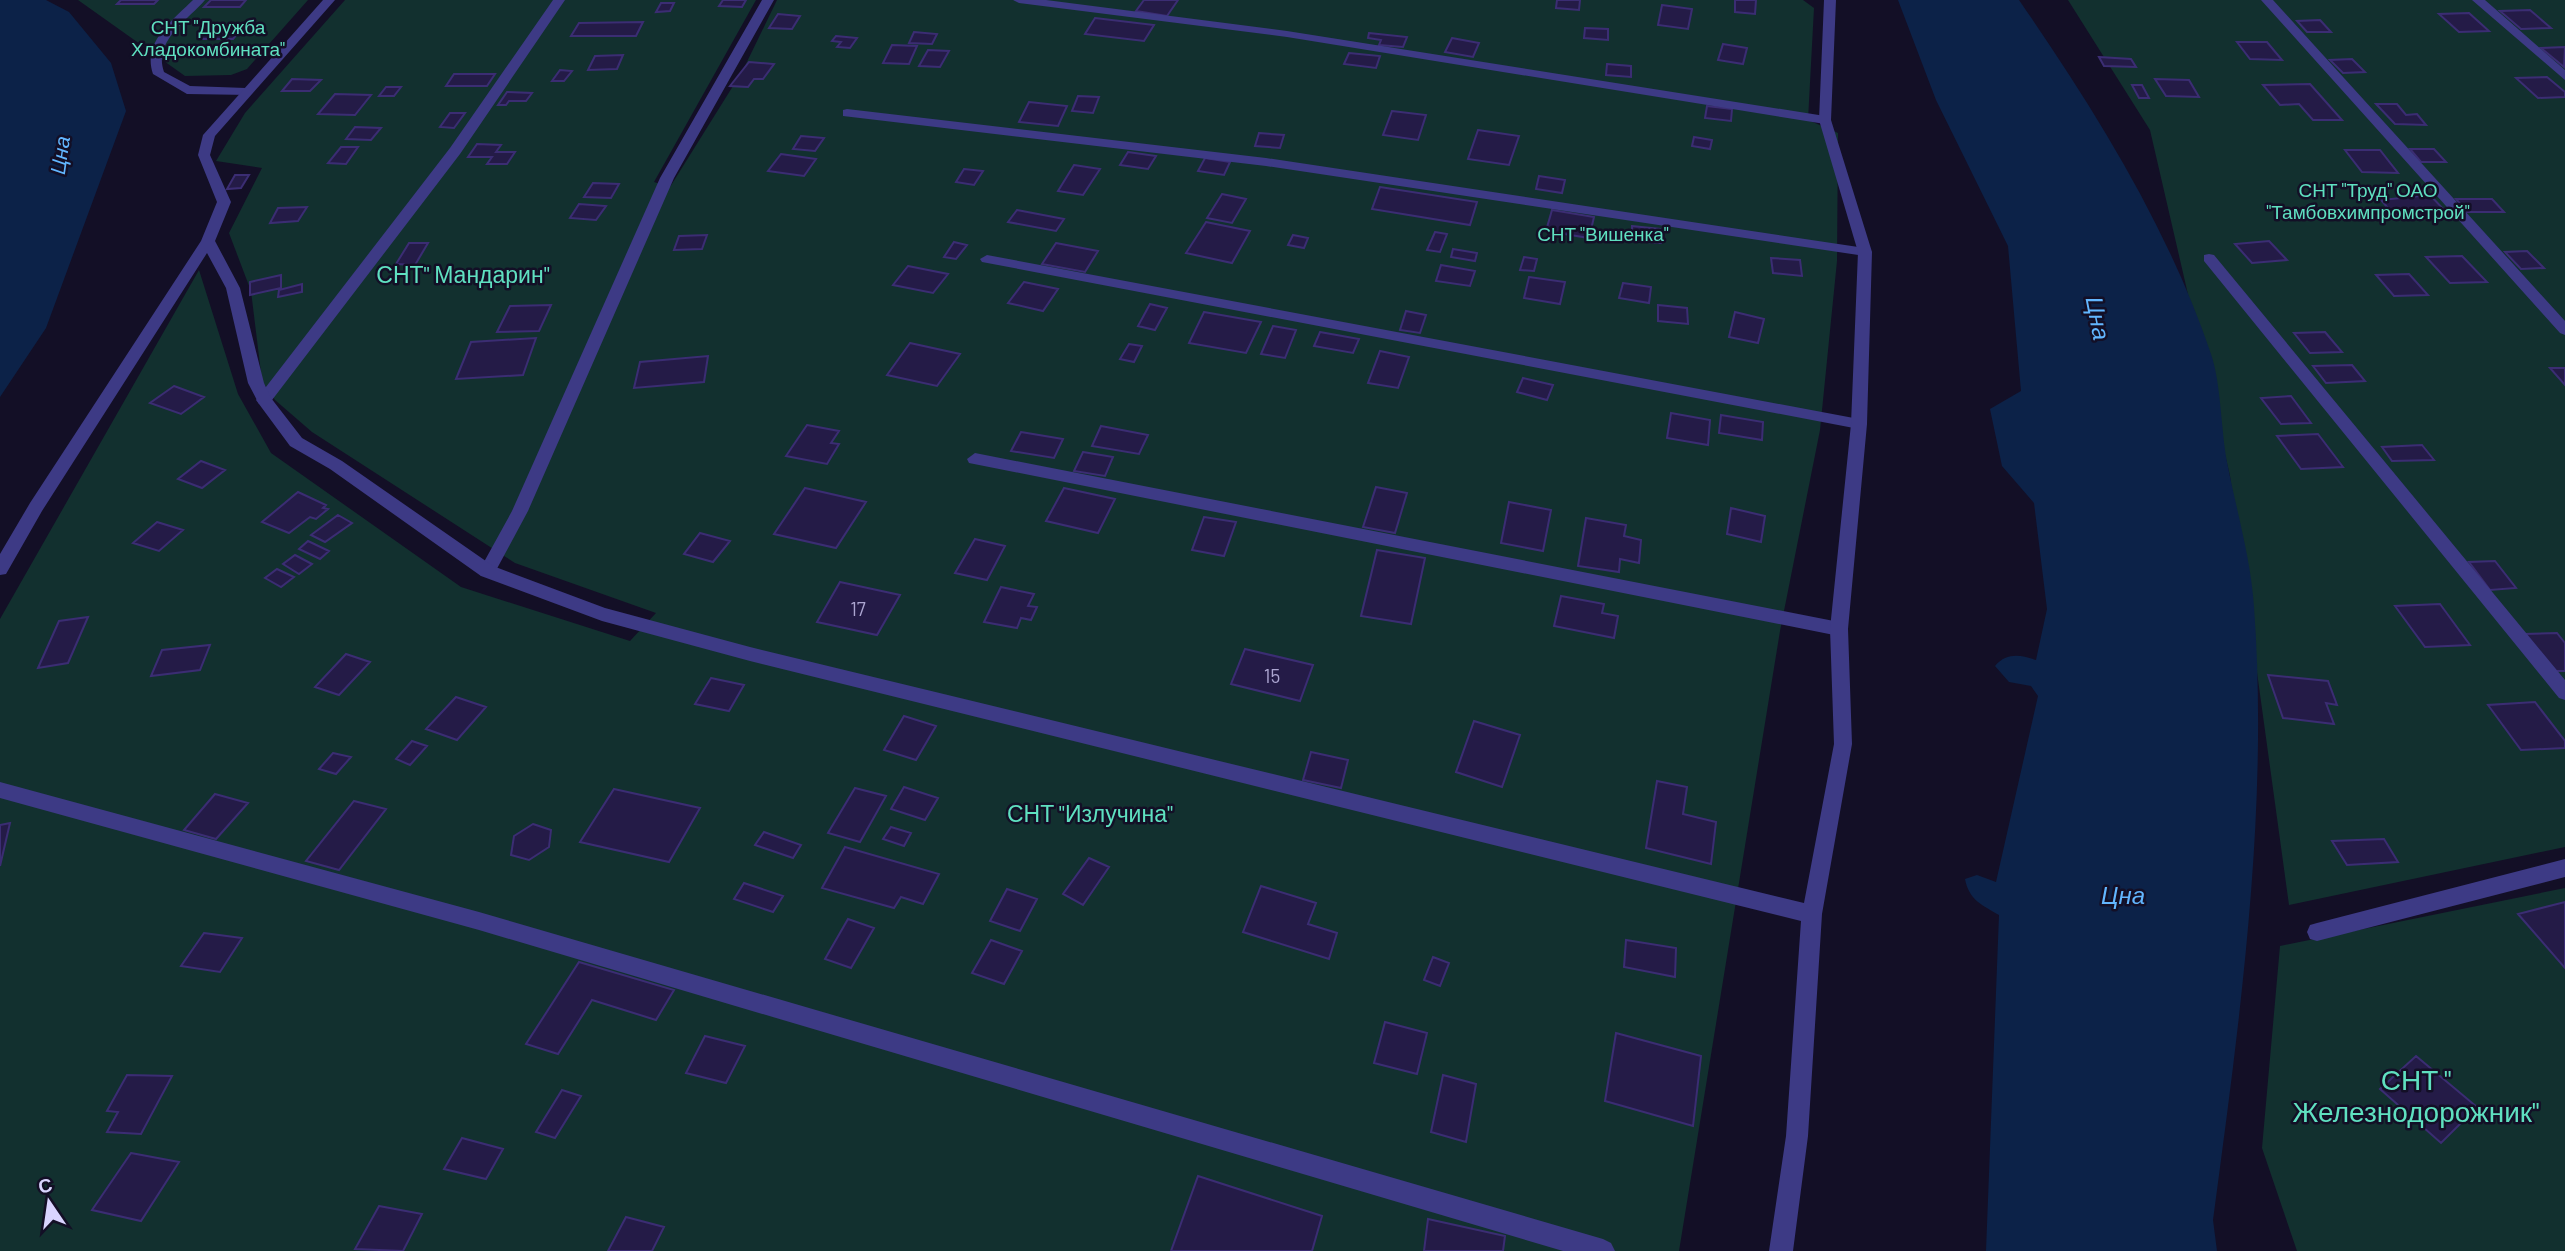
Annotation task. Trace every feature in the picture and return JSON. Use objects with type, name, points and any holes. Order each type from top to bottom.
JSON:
[{"type":"street","points":[[199,0],[162,38],[154,60],[159,74],[187,90],[246,92]]},
{"type":"street","points":[[0,569],[36,507],[208,242],[224,202],[204,155],[209,135],[328,0]]},
{"type":"street","points":[[264,400],[455,151],[559,0]]},
{"type":"street","points":[[487,571],[520,512],[667,178],[768,0]]},
{"type":"street","points":[[1019,0],[1287,34],[1825,120]]},
{"type":"street","points":[[1781,1251],[1797,1136],[1812,914],[1843,744],[1839,629],[1858,424],[1866,252],[1825,120],[1830,0]]},
{"type":"street","points":[[2267,0],[2565,330]]},
{"type":"street","points":[[2478,0],[2565,76]]},
{"type":"street","points":[[847,113],[1266,162],[1866,252]]},
{"type":"street","points":[[208,242],[233,288],[256,383],[264,400],[296,442],[336,465],[487,571],[603,614],[750,654],[1812,914]]},
{"type":"street","points":[[2209,258],[2565,693]]},
{"type":"street","points":[[987,259],[1858,424]]},
{"type":"street","points":[[975,459],[1839,629]]},
{"type":"street","points":[[0,790],[480,921],[1603,1251]]},
{"type":"street","points":[[2317,932],[2565,868]]},
{"type":"green space","name":"СНТ \"Дружба Хладокомбината\"","points":[[78,0],[308,0],[247,69],[231,75],[185,76]]},
{"type":"green space","name":"СНТ \"Излучина\"","points":[[345,0],[756,0],[654,182],[670,187],[743,70],[777,0],[1803,0],[1814,8],[1808,120],[1838,133],[1837,261],[1820,430],[1780,631],[1679,1251],[0,1251],[0,619],[199,270],[238,394],[271,453],[461,587],[630,641],[656,613],[515,563],[312,432],[275,400],[262,381],[251,291],[229,233],[262,168],[216,161],[245,113]]},
{"type":"green space","name":"СНТ \"Труд\" ОАО \"Тамбовхимпромстрой\"","points":[[2068,0],[2565,0],[2565,847],[2289,905],[2230,476],[2150,130]]},
{"type":"green space","name":"СНТ \" Железнодорожник\"","points":[[2565,888],[2565,1251],[2297,1251],[2262,1148],[2280,946]]},
{"type":"water","name":"Цна","points":[[0,0],[46,0],[69,12],[111,63],[126,111],[46,328],[0,397]]},
{"type":"water","name":"Цна","points":[[1898,0],[2019,0],[2102,127],[2151,215],[2194,307],[2211,354],[2219,392],[2227,462],[2247,552],[2254,607],[2258,684],[2255,837],[2242,991],[2213,1220],[2217,1251],[1986,1251],[1999,915],[1973,897],[1965,879],[1977,875],[1996,882],[2038,696],[2031,686],[2009,682],[1995,666],[2004,658],[2014,656],[2036,660],[2047,609],[2034,503],[2002,466],[1990,409],[2021,391],[2008,246],[1936,100]]},
{"type":"building","points":[[121,0],[158,0],[154,4],[117,4]]},
{"type":"building","points":[[211,0],[246,0],[240,7],[204,7]]},
{"type":"building","points":[[723,0],[746,0],[742,7],[719,6]]},
{"type":"building","points":[[1144,0],[1178,0],[1167,16],[1136,11]]},
{"type":"building","points":[[1557,0],[1580,0],[1579,10],[1556,8]]},
{"type":"building","points":[[1735,0],[1756,0],[1755,14],[1735,12]]},
{"type":"building","points":[[661,3],[674,3],[670,11],[656,12]]},
{"type":"building","points":[[1662,5],[1692,9],[1688,29],[1658,25]]},
{"type":"building","points":[[2530,10],[2551,28],[2521,29],[2500,11]]},
{"type":"building","points":[[2469,13],[2489,31],[2459,32],[2439,14]]},
{"type":"building","points":[[778,14],[800,16],[792,29],[769,28]]},
{"type":"building","points":[[1095,18],[1154,25],[1144,41],[1085,34]]},
{"type":"building","points":[[2320,20],[2331,32],[2307,32],[2297,21]]},
{"type":"building","points":[[643,22],[636,36],[571,36],[579,23]]},
{"type":"building","points":[[208,28],[242,28],[233,39],[199,39]]},
{"type":"building","points":[[1585,28],[1608,29],[1608,40],[1584,38]]},
{"type":"building","points":[[914,32],[937,34],[932,44],[909,43]]},
{"type":"building","points":[[1369,33],[1407,37],[1403,47],[1379,45],[1381,40],[1368,38]]},
{"type":"building","points":[[836,36],[857,38],[850,48],[837,47],[841,42],[832,41]]},
{"type":"building","points":[[1452,38],[1479,43],[1473,57],[1445,52]]},
{"type":"building","points":[[2237,42],[2267,42],[2282,60],[2250,59]]},
{"type":"building","points":[[1723,44],[1747,48],[1743,64],[1718,60]]},
{"type":"building","points":[[892,45],[917,46],[909,64],[883,63]]},
{"type":"building","points":[[2565,47],[2564,67],[2541,48]]},
{"type":"building","points":[[928,50],[949,51],[940,67],[919,66]]},
{"type":"building","points":[[1349,53],[1380,56],[1376,68],[1344,64]]},
{"type":"building","points":[[623,55],[617,69],[588,70],[595,56]]},
{"type":"building","points":[[2099,57],[2131,59],[2136,67],[2104,66]]},
{"type":"building","points":[[2352,59],[2365,72],[2343,73],[2330,60]]},
{"type":"building","points":[[749,62],[774,64],[763,79],[754,79],[748,87],[730,86]]},
{"type":"building","points":[[1607,64],[1631,66],[1631,77],[1606,75]]},
{"type":"building","points":[[560,70],[572,71],[564,81],[552,81]]},
{"type":"building","points":[[454,74],[495,74],[487,86],[446,86]]},
{"type":"building","points":[[2547,77],[2565,92],[2565,97],[2538,98],[2516,78]]},
{"type":"building","points":[[292,79],[321,80],[310,91],[282,91]]},
{"type":"building","points":[[2155,79],[2189,80],[2199,97],[2166,96]]},
{"type":"building","points":[[2310,84],[2342,120],[2313,120],[2299,104],[2280,105],[2263,85]]},
{"type":"building","points":[[2132,85],[2142,85],[2149,98],[2139,98]]},
{"type":"building","points":[[386,87],[401,87],[394,96],[379,96]]},
{"type":"building","points":[[507,92],[532,93],[526,101],[509,101],[506,105],[498,105]]},
{"type":"building","points":[[335,94],[371,95],[355,115],[318,114]]},
{"type":"building","points":[[1078,96],[1099,97],[1093,113],[1072,111]]},
{"type":"building","points":[[1029,102],[1067,106],[1058,126],[1019,122]]},
{"type":"building","points":[[2376,104],[2397,104],[2406,115],[2417,114],[2426,125],[2395,124]]},
{"type":"building","points":[[1707,106],[1732,109],[1731,121],[1705,118]]},
{"type":"building","points":[[1392,111],[1426,115],[1418,140],[1383,135]]},
{"type":"building","points":[[450,113],[465,113],[454,128],[440,127]]},
{"type":"building","points":[[355,127],[381,128],[371,140],[346,139]]},
{"type":"building","points":[[1478,130],[1519,136],[1509,165],[1468,159]]},
{"type":"building","points":[[1259,133],[1284,135],[1280,148],[1255,146]]},
{"type":"building","points":[[801,136],[824,138],[815,151],[793,149]]},
{"type":"building","points":[[1694,137],[1712,140],[1710,149],[1692,146]]},
{"type":"building","points":[[477,144],[501,145],[496,152],[515,152],[507,164],[487,164],[492,157],[468,157]]},
{"type":"building","points":[[341,147],[358,147],[346,164],[328,163]]},
{"type":"building","points":[[2410,149],[2434,149],[2446,162],[2421,162]]},
{"type":"building","points":[[2345,150],[2380,150],[2398,173],[2362,172]]},
{"type":"building","points":[[1128,152],[1156,156],[1148,169],[1120,165]]},
{"type":"building","points":[[781,154],[816,159],[804,176],[768,171]]},
{"type":"building","points":[[1205,158],[1230,162],[1224,175],[1198,171]]},
{"type":"building","points":[[1074,165],[1100,169],[1083,195],[1058,191]]},
{"type":"building","points":[[964,169],[983,171],[974,185],[956,182]]},
{"type":"building","points":[[235,175],[249,175],[241,188],[227,189]]},
{"type":"building","points":[[1539,176],[1565,180],[1562,193],[1536,189]]},
{"type":"building","points":[[593,183],[619,184],[611,198],[584,197]]},
{"type":"building","points":[[1380,187],[1477,202],[1470,225],[1372,209]]},
{"type":"building","points":[[1222,194],[1246,199],[1232,223],[1207,218]]},
{"type":"building","points":[[2430,195],[2447,213],[2394,215],[2381,200]]},
{"type":"building","points":[[2456,199],[2492,199],[2504,212],[2467,212]]},
{"type":"building","points":[[579,204],[606,206],[596,220],[570,218]]},
{"type":"building","points":[[307,207],[298,221],[270,223],[278,208]]},
{"type":"building","points":[[1017,210],[1064,219],[1056,231],[1008,222]]},
{"type":"building","points":[[1552,210],[1594,217],[1589,238],[1546,231]]},
{"type":"building","points":[[1206,222],[1250,231],[1232,263],[1186,253]]},
{"type":"building","points":[[1632,226],[1660,229],[1661,243],[1632,241]]},
{"type":"building","points":[[1435,232],[1447,234],[1440,252],[1427,250]]},
{"type":"building","points":[[707,235],[702,249],[674,250],[679,236]]},
{"type":"building","points":[[1293,235],[1308,238],[1304,248],[1288,245]]},
{"type":"building","points":[[2269,241],[2287,260],[2252,263],[2235,244]]},
{"type":"building","points":[[954,242],[967,245],[956,259],[944,257]]},
{"type":"building","points":[[409,243],[428,243],[415,265],[396,264]]},
{"type":"building","points":[[1056,243],[1098,251],[1085,272],[1042,264]]},
{"type":"building","points":[[1453,249],[1477,253],[1475,261],[1451,257]]},
{"type":"building","points":[[2527,251],[2544,268],[2521,269],[2505,252]]},
{"type":"building","points":[[2462,256],[2487,282],[2450,283],[2426,257]]},
{"type":"building","points":[[1524,257],[1537,259],[1534,271],[1520,270]]},
{"type":"building","points":[[1771,258],[1800,260],[1802,276],[1773,273]]},
{"type":"building","points":[[1441,265],[1475,271],[1470,286],[1436,281]]},
{"type":"building","points":[[908,266],[948,274],[933,293],[893,285]]},
{"type":"building","points":[[2409,274],[2428,295],[2394,296],[2376,275]]},
{"type":"building","points":[[281,275],[281,288],[250,295],[250,282]]},
{"type":"building","points":[[1529,277],[1565,282],[1560,304],[1524,298]]},
{"type":"building","points":[[1024,282],[1058,289],[1043,311],[1008,303]]},
{"type":"building","points":[[1623,283],[1651,287],[1649,303],[1619,298]]},
{"type":"building","points":[[302,284],[302,292],[278,297],[279,290]]},
{"type":"building","points":[[1150,304],[1167,308],[1155,330],[1138,326]]},
{"type":"building","points":[[551,305],[539,331],[497,332],[510,306]]},
{"type":"building","points":[[1658,305],[1687,308],[1688,324],[1658,321]]},
{"type":"building","points":[[1406,311],[1426,315],[1420,333],[1400,330]]},
{"type":"building","points":[[1204,312],[1261,322],[1246,353],[1189,343]]},
{"type":"building","points":[[1735,312],[1764,319],[1758,343],[1729,337]]},
{"type":"building","points":[[1273,326],[1296,330],[1285,358],[1261,354]]},
{"type":"building","points":[[1320,332],[1359,339],[1353,353],[1314,346]]},
{"type":"building","points":[[2325,332],[2342,352],[2310,353],[2294,333]]},
{"type":"building","points":[[536,338],[523,375],[456,379],[471,342]]},
{"type":"building","points":[[910,343],[960,354],[937,386],[887,375]]},
{"type":"building","points":[[1129,344],[1142,346],[1134,362],[1120,359]]},
{"type":"building","points":[[1380,351],[1409,357],[1398,388],[1368,383]]},
{"type":"building","points":[[708,356],[704,382],[634,388],[640,362]]},
{"type":"building","points":[[2352,365],[2365,381],[2326,383],[2313,366]]},
{"type":"building","points":[[2550,368],[2565,368],[2565,385]]},
{"type":"building","points":[[1523,378],[1553,385],[1547,400],[1517,392]]},
{"type":"building","points":[[174,386],[204,397],[181,414],[150,403]]},
{"type":"building","points":[[2291,396],[2311,423],[2281,424],[2261,398]]},
{"type":"building","points":[[1671,413],[1710,420],[1708,445],[1667,438]]},
{"type":"building","points":[[1721,415],[1763,422],[1762,440],[1719,433]]},
{"type":"building","points":[[807,425],[839,431],[831,443],[839,444],[827,464],[786,456]]},
{"type":"building","points":[[1101,426],[1148,435],[1139,454],[1092,446]]},
{"type":"building","points":[[1021,432],[1063,439],[1054,458],[1011,451]]},
{"type":"building","points":[[2318,434],[2343,467],[2301,469],[2277,436]]},
{"type":"building","points":[[2422,445],[2434,460],[2392,461],[2382,447]]},
{"type":"building","points":[[1083,452],[1113,457],[1105,476],[1074,471]]},
{"type":"building","points":[[201,461],[225,470],[202,488],[178,479]]},
{"type":"building","points":[[1376,487],[1407,493],[1395,533],[1363,527]]},
{"type":"building","points":[[805,488],[866,502],[836,548],[774,534]]},
{"type":"building","points":[[1064,488],[1115,499],[1098,533],[1046,521]]},
{"type":"building","points":[[298,492],[326,505],[323,508],[328,509],[316,519],[310,517],[289,533],[262,522]]},
{"type":"building","points":[[1509,502],[1551,510],[1543,551],[1501,543]]},
{"type":"building","points":[[1731,508],[1765,516],[1761,542],[1727,534]]},
{"type":"building","points":[[338,515],[352,523],[325,542],[311,535]]},
{"type":"building","points":[[1204,517],[1236,522],[1224,556],[1192,550]]},
{"type":"building","points":[[1586,518],[1626,525],[1624,536],[1641,540],[1639,563],[1620,559],[1619,572],[1578,566]]},
{"type":"building","points":[[157,522],[183,530],[159,551],[133,543]]},
{"type":"building","points":[[700,533],[730,541],[713,562],[684,554]]},
{"type":"building","points":[[975,539],[1005,546],[987,580],[955,573]]},
{"type":"building","points":[[308,541],[329,551],[320,559],[299,549]]},
{"type":"building","points":[[1377,550],[1425,558],[1411,624],[1361,616]]},
{"type":"building","points":[[295,555],[312,564],[299,574],[283,564]]},
{"type":"building","points":[[2495,561],[2516,588],[2490,590],[2469,562]]},
{"type":"building","points":[[277,569],[294,577],[281,587],[265,578]]},
{"type":"building","points":[[840,582],[900,595],[877,635],[817,622]]},
{"type":"building","points":[[1001,587],[1034,594],[1028,606],[1037,607],[1031,620],[1021,618],[1017,628],[984,622]]},
{"type":"building","points":[[1561,596],[1604,604],[1602,613],[1618,616],[1614,638],[1554,626]]},
{"type":"building","points":[[2440,604],[2470,645],[2425,647],[2395,606]]},
{"type":"building","points":[[88,617],[68,663],[38,668],[59,621]]},
{"type":"building","points":[[2557,633],[2565,643],[2565,671],[2552,671],[2524,634]]},
{"type":"building","points":[[210,645],[200,670],[151,676],[162,650]]},
{"type":"building","points":[[1245,649],[1313,665],[1300,701],[1231,684]]},
{"type":"building","points":[[346,654],[370,662],[339,695],[315,687]]},
{"type":"building","points":[[2268,675],[2328,681],[2337,705],[2326,703],[2334,724],[2283,718]]},
{"type":"building","points":[[711,678],[744,685],[729,711],[695,704]]},
{"type":"building","points":[[456,697],[486,707],[457,740],[426,729]]},
{"type":"building","points":[[2535,702],[2565,741],[2565,748],[2521,750],[2488,705]]},
{"type":"building","points":[[904,716],[936,726],[916,760],[884,750]]},
{"type":"building","points":[[1474,721],[1520,735],[1502,787],[1456,772]]},
{"type":"building","points":[[412,741],[427,746],[410,765],[396,759]]},
{"type":"building","points":[[1311,752],[1348,760],[1341,788],[1303,780]]},
{"type":"building","points":[[333,753],[351,757],[336,774],[319,769]]},
{"type":"building","points":[[1657,781],[1687,787],[1683,814],[1716,822],[1711,864],[1646,848]]},
{"type":"building","points":[[904,787],[938,798],[925,820],[891,809]]},
{"type":"building","points":[[855,788],[886,796],[860,842],[828,833]]},
{"type":"building","points":[[614,789],[700,808],[669,862],[580,842]]},
{"type":"building","points":[[215,794],[248,803],[216,839],[184,830]]},
{"type":"building","points":[[354,801],[386,809],[339,870],[306,861]]},
{"type":"building","points":[[10,823],[0,866],[0,825]]},
{"type":"building","points":[[533,824],[551,830],[549,847],[529,860],[511,855],[514,836]]},
{"type":"building","points":[[891,827],[911,833],[904,846],[883,839]]},
{"type":"building","points":[[764,832],[801,845],[793,858],[755,845]]},
{"type":"building","points":[[2384,839],[2398,862],[2347,865],[2332,841]]},
{"type":"building","points":[[845,847],[939,874],[923,904],[901,897],[894,908],[822,888]]},
{"type":"building","points":[[1089,858],[1109,867],[1083,905],[1063,894]]},
{"type":"building","points":[[744,883],[783,896],[773,912],[734,899]]},
{"type":"building","points":[[1261,886],[1316,903],[1308,924],[1337,933],[1329,959],[1243,932]]},
{"type":"building","points":[[1007,889],[1037,899],[1020,931],[990,921]]},
{"type":"building","points":[[2565,902],[2565,968],[2518,914]]},
{"type":"building","points":[[848,919],[874,928],[851,968],[825,959]]},
{"type":"building","points":[[204,933],[242,938],[220,972],[181,966]]},
{"type":"building","points":[[991,940],[1022,951],[1004,984],[972,973]]},
{"type":"building","points":[[1626,940],[1676,948],[1675,977],[1624,967]]},
{"type":"building","points":[[1433,957],[1449,963],[1440,986],[1424,980]]},
{"type":"building","points":[[579,962],[674,990],[656,1020],[592,1000],[558,1054],[526,1044]]},
{"type":"building","points":[[1385,1022],[1427,1033],[1417,1074],[1374,1063]]},
{"type":"building","points":[[1616,1033],[1701,1056],[1693,1126],[1605,1101]]},
{"type":"building","points":[[705,1036],[745,1046],[726,1083],[686,1073]]},
{"type":"building","points":[[2416,1056],[2477,1107],[2441,1143],[2380,1089]]},
{"type":"building","points":[[127,1075],[172,1076],[141,1134],[107,1132],[118,1112],[107,1111]]},
{"type":"building","points":[[1443,1075],[1476,1084],[1466,1142],[1431,1132]]},
{"type":"building","points":[[562,1090],[581,1096],[555,1138],[536,1132]]},
{"type":"building","points":[[462,1138],[503,1149],[486,1179],[444,1169]]},
{"type":"building","points":[[131,1153],[179,1162],[141,1221],[92,1210]]},
{"type":"building","points":[[1198,1176],[1322,1216],[1312,1251],[1171,1251]]},
{"type":"building","points":[[379,1206],[422,1214],[403,1251],[355,1249]]},
{"type":"building","points":[[626,1217],[664,1227],[652,1251],[608,1251]]},
{"type":"building","points":[[1428,1219],[1505,1236],[1503,1251],[1424,1251]]},
{"type":"park label","name":"СНТ \"Вишенка\"","points":[[1603,233]]},
{"type":"park label","name":"СНТ\" Мандарин\"","points":[[463,274]]}]
